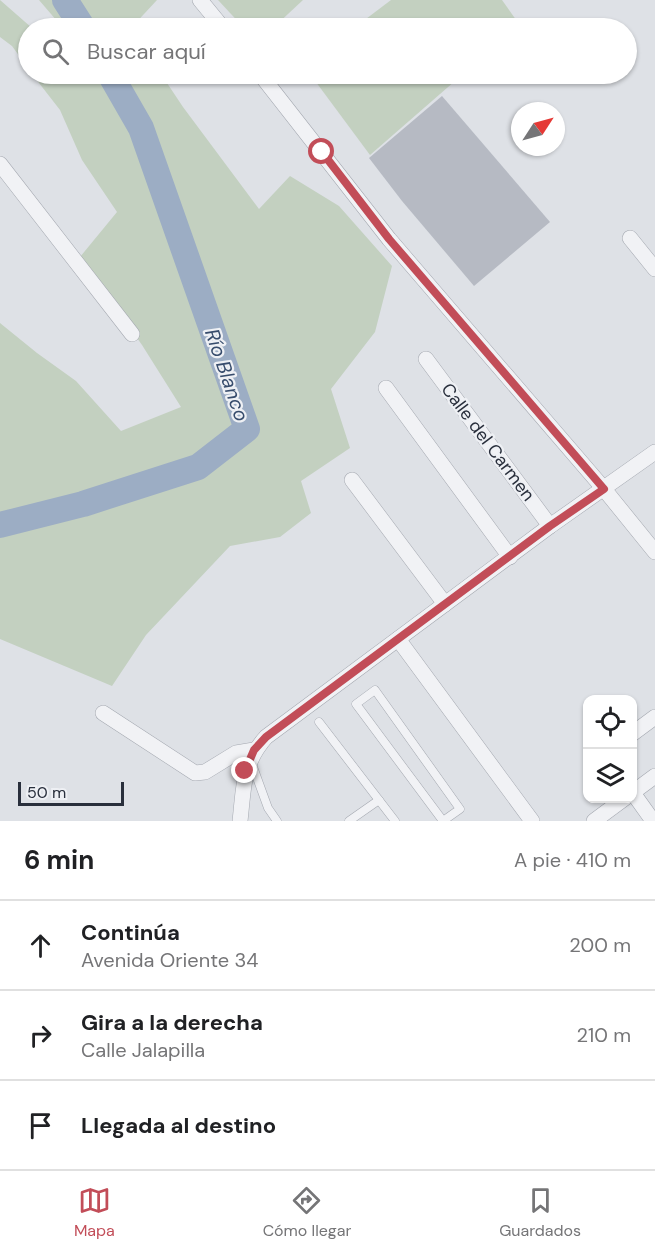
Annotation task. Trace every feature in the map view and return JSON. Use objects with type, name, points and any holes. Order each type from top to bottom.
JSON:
[{"type":"street","points":[[200,0],[215,18]]},
{"type":"street","points":[[268,84],[389,239],[604,489],[655,552]]},
{"type":"street","points":[[0,164],[132,334]]},
{"type":"street","points":[[630,238],[655,269]]},
{"type":"street","name":"Calle del Carmen","points":[[426,359],[550,526]]},
{"type":"street","points":[[386,388],[510,556]]},
{"type":"street","points":[[240,821],[245,771],[252,755],[266,737],[550,526],[655,452]]},
{"type":"street","points":[[352,480],[445,604]]},
{"type":"street","points":[[398,639],[532,821]]},
{"type":"street","points":[[103,713],[195,773],[205,772],[236,753],[252,755]]},
{"type":"street","points":[[637,731],[655,717]]},
{"type":"street","points":[[637,790],[655,776]]},
{"type":"street","points":[[637,799],[653,821]]},
{"type":"street","points":[[594,821],[618,803]]},
{"type":"lane","points":[[375,690],[460,809],[443,821],[356,704],[375,690]]},
{"type":"lane","points":[[319,722],[395,821]]},
{"type":"lane","points":[[252,755],[268,808],[277,821]]},
{"type":"lane","points":[[349,821],[379,800]]},
{"type":"green space","points":[[0,0],[21,18],[18,18],[18,54],[12,46],[0,37]]},
{"type":"green space","points":[[39,0],[157,0],[140,18],[54,18]]},
{"type":"green space","points":[[218,0],[303,0],[284,18],[235,18]]},
{"type":"green space","points":[[391,0],[502,0],[515,18],[367,18]]},
{"type":"green space","points":[[40,84],[168,84],[259,209],[290,176],[339,206],[392,266],[375,332],[331,389],[350,448],[301,481],[311,513],[280,537],[230,546],[146,635],[112,686],[0,639],[0,323],[76,381],[121,431],[181,407],[142,345],[80,257],[117,212],[82,160],[60,110]]},
{"type":"green space","points":[[317,84],[452,84],[370,155]]},
{"type":"building","points":[[442,96],[550,222],[474,286],[369,158]]},
{"type":"waterway","name":"Río Blanco","points":[[65,0],[77,18]]},
{"type":"waterway","name":"Río Blanco","points":[[0,525],[83,504],[198,467],[247,429],[141,128],[116,84]]},
{"type":"route","points":[[245,771],[254,750],[266,737],[550,526],[604,489],[389,239],[322,152]]}]
